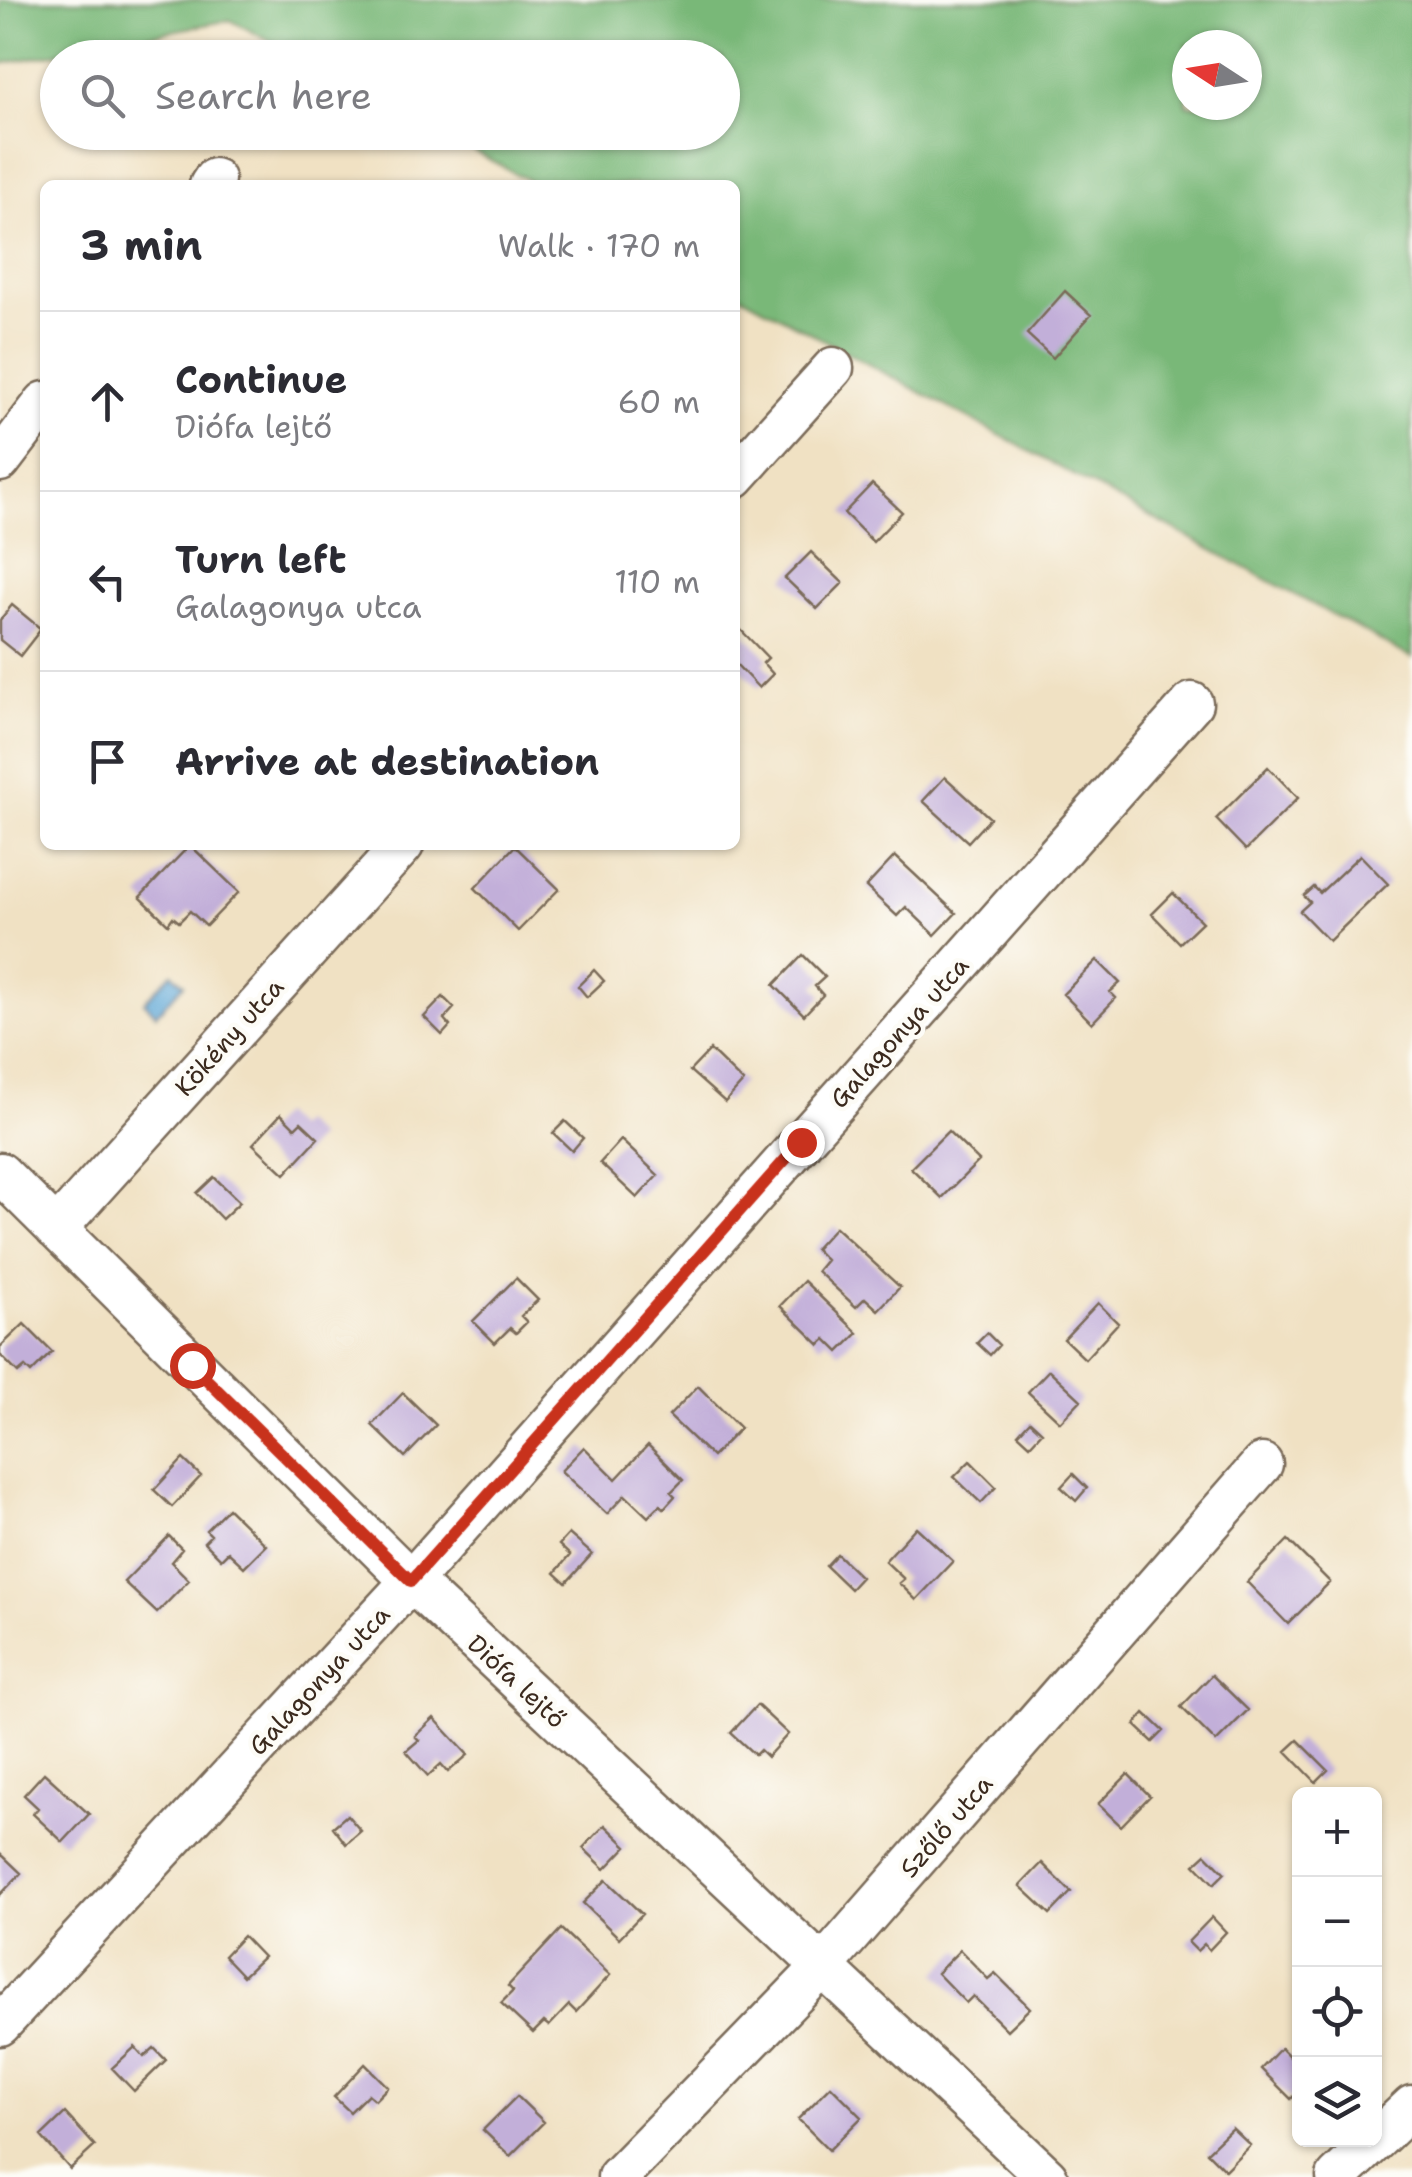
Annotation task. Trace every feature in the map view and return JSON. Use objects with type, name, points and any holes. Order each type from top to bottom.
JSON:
[{"type":"street","points":[[740,471],[833,368]]},
{"type":"street","points":[[0,461],[40,409]]},
{"type":"street","name":"Galagonya utca","points":[[0,2025],[411,1581],[1192,703]]},
{"type":"street","name":"Kökény utca","points":[[56,1229],[398,850]]},
{"type":"street","name":"Diófa lejtő","points":[[0,1172],[411,1581],[1047,2177]]},
{"type":"street","name":"Szőlő utca","points":[[618,2177],[822,1967],[1262,1464]]},
{"type":"street","points":[[1337,2177],[1407,2120]]},
{"type":"green space","points":[[0,0],[1412,0],[1412,658],[740,295],[740,180],[528,180],[472,150],[740,150],[740,40],[268,40],[230,20],[125,40],[40,40],[40,56],[0,64]]},
{"type":"water","points":[[172,973],[184,984],[156,1014],[144,1002]]},
{"type":"building","points":[[1065,291],[1091,315],[1053,358],[1027,334]]},
{"type":"building","points":[[872,484],[902,512],[873,542],[844,513]]},
{"type":"building","points":[[811,552],[843,583],[817,609],[785,578]]},
{"type":"building","points":[[12,605],[40,630],[20,656],[0,640],[0,620]]},
{"type":"building","points":[[740,629],[768,658],[763,663],[773,674],[759,688],[740,668]]},
{"type":"building","points":[[1268,767],[1298,798],[1246,850],[1216,819]]},
{"type":"building","points":[[945,777],[990,818],[968,842],[923,801]]},
{"type":"building","points":[[185,850],[195,850],[239,892],[206,926],[190,911],[179,922],[173,917],[168,924],[140,897]]},
{"type":"building","points":[[511,850],[519,850],[559,889],[518,931],[475,888]]},
{"type":"building","points":[[1360,855],[1388,884],[1329,941],[1300,911],[1310,902],[1304,896],[1314,887],[1320,893]]},
{"type":"building","points":[[895,856],[956,913],[935,935],[906,907],[897,916],[866,887]]},
{"type":"building","points":[[1173,893],[1202,922],[1180,943],[1152,914]]},
{"type":"building","points":[[803,955],[825,977],[815,986],[823,995],[804,1015],[774,985]]},
{"type":"building","points":[[1097,960],[1120,983],[1110,992],[1116,998],[1092,1023],[1063,994]]},
{"type":"building","points":[[594,970],[604,981],[587,997],[578,986]]},
{"type":"building","points":[[443,997],[454,1008],[444,1019],[450,1026],[442,1035],[424,1017]]},
{"type":"building","points":[[710,1050],[743,1082],[725,1102],[690,1071]]},
{"type":"building","points":[[281,1114],[295,1128],[301,1122],[318,1138],[285,1174],[253,1144]]},
{"type":"building","points":[[565,1121],[583,1138],[572,1151],[553,1133]]},
{"type":"building","points":[[948,1131],[979,1161],[942,1198],[911,1168]]},
{"type":"building","points":[[621,1140],[658,1175],[637,1198],[600,1163]]},
{"type":"building","points":[[214,1177],[240,1202],[222,1219],[197,1193]]},
{"type":"building","points":[[835,1227],[900,1287],[878,1310],[865,1298],[856,1307],[817,1271],[826,1260],[815,1249]]},
{"type":"building","points":[[516,1278],[538,1300],[521,1316],[527,1322],[516,1333],[510,1328],[495,1343],[473,1321]]},
{"type":"building","points":[[804,1281],[858,1333],[839,1352],[826,1339],[820,1345],[780,1306]]},
{"type":"building","points":[[1098,1303],[1118,1323],[1085,1359],[1064,1339]]},
{"type":"building","points":[[24,1324],[52,1352],[31,1373],[25,1367],[18,1373],[0,1355],[0,1347]]},
{"type":"building","points":[[987,1333],[999,1345],[990,1355],[977,1343]]},
{"type":"building","points":[[1049,1370],[1081,1400],[1060,1422],[1028,1392]]},
{"type":"building","points":[[698,1386],[740,1428],[712,1457],[669,1416]]},
{"type":"building","points":[[403,1393],[436,1425],[405,1457],[372,1425]]},
{"type":"building","points":[[1030,1421],[1042,1432],[1030,1445],[1018,1434]]},
{"type":"building","points":[[648,1445],[683,1480],[671,1492],[675,1496],[664,1508],[660,1505],[648,1517],[625,1495],[607,1514],[561,1471],[584,1447],[616,1479]]},
{"type":"building","points":[[183,1459],[201,1476],[172,1507],[154,1490]]},
{"type":"building","points":[[970,1461],[996,1487],[981,1503],[954,1477]]},
{"type":"building","points":[[1073,1474],[1087,1488],[1076,1501],[1061,1487]]},
{"type":"building","points":[[228,1508],[266,1545],[244,1567],[228,1552],[221,1559],[204,1542],[211,1535],[206,1530]]},
{"type":"building","points":[[916,1527],[953,1561],[916,1600],[899,1583],[904,1579],[885,1561]]},
{"type":"building","points":[[569,1534],[592,1554],[566,1583],[555,1573],[570,1555],[559,1545]]},
{"type":"building","points":[[169,1536],[182,1549],[171,1562],[189,1580],[157,1613],[124,1582]]},
{"type":"building","points":[[1288,1540],[1330,1582],[1288,1624],[1247,1582]]},
{"type":"building","points":[[837,1554],[861,1577],[850,1589],[826,1566]]},
{"type":"building","points":[[1212,1675],[1248,1710],[1216,1742],[1181,1707]]},
{"type":"building","points":[[757,1705],[788,1734],[767,1757],[760,1750],[755,1755],[731,1733]]},
{"type":"building","points":[[1145,1713],[1164,1731],[1153,1742],[1135,1725]]},
{"type":"building","points":[[434,1718],[468,1755],[448,1772],[441,1764],[428,1776],[406,1751]]},
{"type":"building","points":[[1298,1740],[1328,1770],[1316,1782],[1286,1751]]},
{"type":"building","points":[[44,1773],[89,1814],[63,1842],[33,1814],[38,1808],[24,1795]]},
{"type":"building","points":[[1128,1774],[1150,1796],[1121,1826],[1098,1804]]},
{"type":"building","points":[[347,1815],[361,1831],[346,1844],[333,1827]]},
{"type":"building","points":[[605,1825],[627,1846],[605,1869],[583,1848]]},
{"type":"building","points":[[0,1853],[21,1873],[0,1895]]},
{"type":"building","points":[[1206,1854],[1225,1873],[1214,1884],[1195,1864]]},
{"type":"building","points":[[1042,1863],[1071,1892],[1050,1914],[1020,1886]]},
{"type":"building","points":[[606,1880],[642,1914],[619,1938],[583,1903]]},
{"type":"building","points":[[1212,1917],[1226,1932],[1209,1950],[1204,1944],[1197,1951],[1188,1942]]},
{"type":"building","points":[[561,1929],[610,1975],[576,2012],[569,2005],[549,2026],[544,2022],[533,2033],[501,2003],[513,1991],[508,1986]]},
{"type":"building","points":[[243,1936],[263,1957],[243,1976],[224,1956]]},
{"type":"building","points":[[960,1950],[988,1979],[995,1973],[1030,2008],[1007,2030],[973,1996],[966,2003],[937,1973]]},
{"type":"building","points":[[135,2047],[144,2057],[154,2048],[166,2060],[134,2091],[112,2068]]},
{"type":"building","points":[[1281,2048],[1292,2059],[1292,2098],[1291,2099],[1261,2069]]},
{"type":"building","points":[[365,2064],[388,2087],[375,2100],[368,2094],[350,2112],[334,2097]]},
{"type":"building","points":[[831,2086],[862,2117],[829,2150],[798,2119]]},
{"type":"building","points":[[517,2096],[544,2122],[510,2156],[483,2130]]},
{"type":"building","points":[[65,2113],[95,2146],[70,2169],[41,2136]]},
{"type":"building","points":[[1232,2128],[1250,2145],[1225,2170],[1207,2152]]},
{"type":"route","points":[[192,1365],[411,1581],[801,1142]]}]
